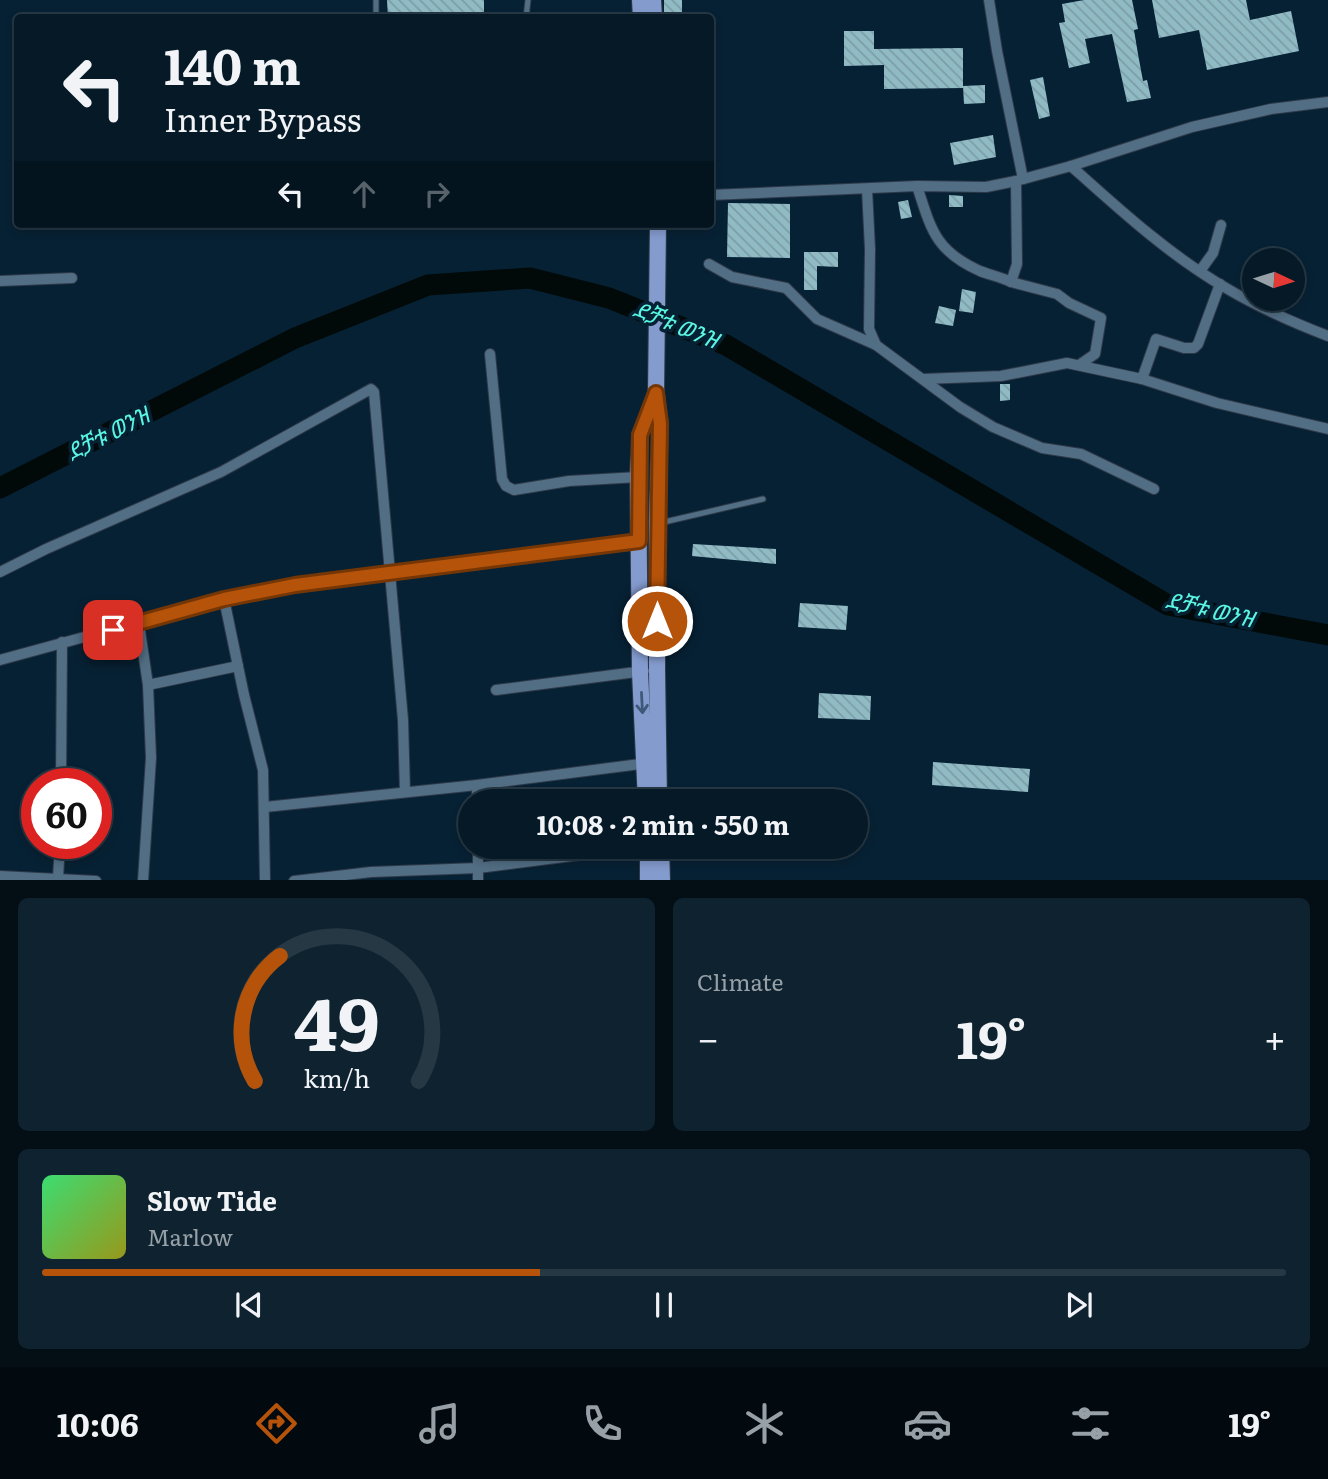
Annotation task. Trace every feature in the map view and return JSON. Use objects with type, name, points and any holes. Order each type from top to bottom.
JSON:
[{"type":"main road","points":[[649,671],[660,424],[656,393],[658,228]]},
{"type":"main road","points":[[656,393],[640,435],[638,477],[639,541],[649,671],[652,763],[657,789]]},
{"type":"main road","points":[[648,789],[652,763]]},
{"type":"main road","points":[[648,859],[648,880]]},
{"type":"main road","points":[[661,859],[662,880]]},
{"type":"street","points":[[989,0],[1019,180],[1017,264],[1012,282]]},
{"type":"street","points":[[714,195],[916,186],[986,187],[1071,166],[1192,127],[1271,109],[1328,102]]},
{"type":"street","points":[[1071,166],[1120,210],[1200,271],[1220,284],[1328,336]]},
{"type":"street","points":[[916,186],[932,230],[945,250],[971,266],[1012,282],[1057,294],[1069,303],[1101,318],[1095,354],[1079,365]]},
{"type":"street","points":[[867,189],[869,322],[876,345]]},
{"type":"street","points":[[1200,271],[1213,253],[1221,226]]},
{"type":"street","points":[[709,264],[732,277],[786,288],[817,319],[876,345],[960,407],[993,427],[1042,448],[1081,454],[1154,489]]},
{"type":"street","points":[[0,281],[72,278]]},
{"type":"street","points":[[1142,379],[1156,339],[1184,348],[1194,348],[1198,344],[1220,284]]},
{"type":"street","points":[[851,334],[869,322]]},
{"type":"street","points":[[490,354],[502,479],[506,486],[514,490],[569,481],[638,477]]},
{"type":"street","points":[[923,379],[1001,376],[1067,363],[1142,379],[1217,403],[1328,429]]},
{"type":"street","points":[[0,572],[221,472],[371,390],[374,393],[402,720],[405,792]]},
{"type":"street","points":[[0,660],[224,599],[295,585],[639,541]]},
{"type":"street","points":[[224,599],[263,770],[265,880]]},
{"type":"street","points":[[139,624],[148,685],[151,758],[143,880]]},
{"type":"street","points":[[61,768],[62,642]]},
{"type":"street","points":[[148,685],[238,667]]},
{"type":"street","points":[[496,690],[649,671]]},
{"type":"street","points":[[265,807],[652,763]]},
{"type":"street","points":[[477,785],[477,789]]},
{"type":"street","points":[[58,878],[59,859]]},
{"type":"street","points":[[478,859],[478,880]]},
{"type":"street","points":[[294,880],[388,871],[478,868],[548,859]]},
{"type":"street","points":[[0,876],[96,880]]},
{"type":"lane","points":[[657,523],[763,499]]},
{"type":"building","points":[[387,0],[484,0],[484,14],[388,14]]},
{"type":"building","points":[[664,0],[682,0],[682,14],[664,14]]},
{"type":"building","points":[[1084,0],[1132,0],[1143,81],[1147,80],[1151,98],[1127,102],[1112,34],[1085,39],[1090,63],[1069,68],[1059,23],[1065,22],[1062,4]]},
{"type":"building","points":[[1152,0],[1246,0],[1250,20],[1291,11],[1299,51],[1207,70],[1199,30],[1159,38]]},
{"type":"building","points":[[844,31],[874,31],[874,49],[963,48],[963,88],[884,89],[884,65],[844,66]]},
{"type":"building","points":[[1043,77],[1050,116],[1039,119],[1030,80]]},
{"type":"building","points":[[985,85],[985,103],[964,104],[963,86]]},
{"type":"building","points":[[993,135],[996,157],[954,165],[950,143]]},
{"type":"building","points":[[949,195],[963,196],[963,207],[949,207]]},
{"type":"building","points":[[908,200],[912,217],[901,219],[898,202]]},
{"type":"building","points":[[728,203],[790,204],[790,258],[727,257]]},
{"type":"building","points":[[804,252],[838,252],[838,267],[817,266],[817,290],[804,290]]},
{"type":"building","points":[[962,289],[976,292],[973,313],[959,311]]},
{"type":"building","points":[[939,306],[956,310],[953,326],[935,323]]},
{"type":"building","points":[[1000,384],[1010,384],[1010,400],[1000,401]]},
{"type":"building","points":[[693,544],[776,549],[776,564],[692,556]]},
{"type":"building","points":[[800,603],[848,606],[846,630],[798,627]]},
{"type":"building","points":[[819,693],[871,696],[870,720],[818,718]]},
{"type":"building","points":[[933,762],[1030,769],[1028,792],[932,785]]},
{"type":"waterway","name":"ደቻቱ ወንዝ","points":[[0,488],[295,338],[428,285],[530,278],[609,298],[726,345],[1168,605],[1328,635]]},
{"type":"route","points":[[113,630],[224,599],[324,580],[639,541],[640,435],[656,393],[660,424],[657,621]]}]
